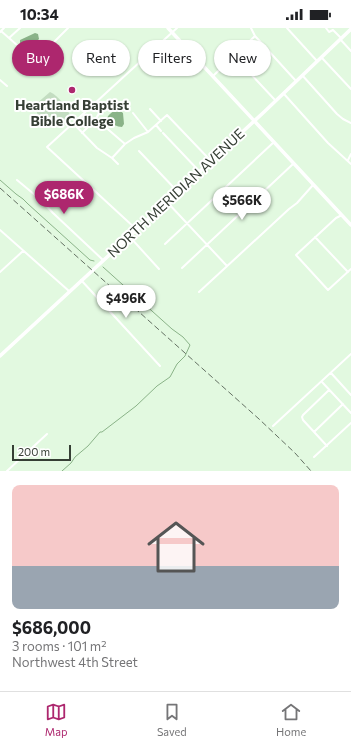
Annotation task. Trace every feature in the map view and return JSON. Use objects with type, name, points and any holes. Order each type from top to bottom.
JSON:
[{"type":"main road","points":[[168,28],[351,225]]},
{"type":"main road","name":"NORTH MERIDIAN AVENUE","points":[[1,353],[254,121],[351,29]]},
{"type":"street","points":[[4,28],[1,31],[35,61],[68,28]]},
{"type":"street","points":[[9,38],[20,28]]},
{"type":"street","points":[[136,229],[47,147],[177,28]]},
{"type":"street","points":[[251,28],[255,36],[296,80]]},
{"type":"street","points":[[287,28],[317,61]]},
{"type":"street","points":[[326,28],[329,32],[333,29],[351,51]]},
{"type":"street","points":[[251,40],[255,36]]},
{"type":"street","points":[[321,57],[351,89]]},
{"type":"street","points":[[302,75],[337,114],[351,123]]},
{"type":"street","points":[[253,76],[275,100]]},
{"type":"street","points":[[0,80],[7,86]]},
{"type":"street","points":[[283,92],[328,143],[351,164]]},
{"type":"street","points":[[82,133],[111,102]]},
{"type":"street","points":[[150,109],[160,121]]},
{"type":"street","points":[[133,113],[148,132]]},
{"type":"street","points":[[112,158],[125,144],[148,132],[167,115],[210,160]]},
{"type":"street","points":[[96,119],[125,144]]},
{"type":"street","points":[[73,123],[97,148],[118,164]]},
{"type":"street","points":[[156,125],[199,171]]},
{"type":"street","points":[[165,244],[274,142]]},
{"type":"street","points":[[140,151],[177,191]]},
{"type":"street","points":[[348,160],[351,154]]},
{"type":"street","points":[[182,268],[294,164]]},
{"type":"street","points":[[17,180],[41,200],[52,213],[103,260]]},
{"type":"street","points":[[199,292],[297,203],[313,185]]},
{"type":"street","points":[[166,201],[227,266]]},
{"type":"street","points":[[342,215],[336,218],[296,255],[328,290],[351,269]]},
{"type":"street","points":[[0,230],[69,291]]},
{"type":"street","points":[[129,236],[160,269]]},
{"type":"street","points":[[315,237],[348,272]]},
{"type":"street","points":[[0,272],[23,250]]},
{"type":"street","points":[[81,280],[160,366]]},
{"type":"street","points":[[274,426],[351,354]]},
{"type":"street","points":[[347,358],[351,361]]},
{"type":"street","points":[[331,372],[351,395]]},
{"type":"street","points":[[321,382],[351,413]]},
{"type":"street","points":[[327,446],[303,420],[302,417],[329,390]]},
{"type":"street","points":[[314,432],[343,404]]},
{"type":"street","points":[[314,457],[351,423]]},
{"type":"street","points":[[7,471],[47,434]]},
{"type":"shaded area","points":[[35,33],[38,34],[39,39],[38,40],[20,40]]},
{"type":"shaded area","points":[[50,92],[59,99],[70,115],[70,119],[62,127],[48,125],[38,116],[35,105]]},
{"type":"shaded area","points":[[116,110],[123,113],[124,124],[122,127],[114,125],[107,120],[109,115]]},
{"type":"waterway","points":[[0,180],[90,260],[94,261]]},
{"type":"waterway","points":[[62,471],[100,432],[136,406],[157,386],[170,377],[177,364],[185,356],[190,345],[183,337],[172,329],[103,267]]},
{"type":"railway","points":[[0,188],[259,419],[295,453],[311,471]]},
{"type":"place","name":"Heartland Baptist Bible College","points":[[72,90]]}]
